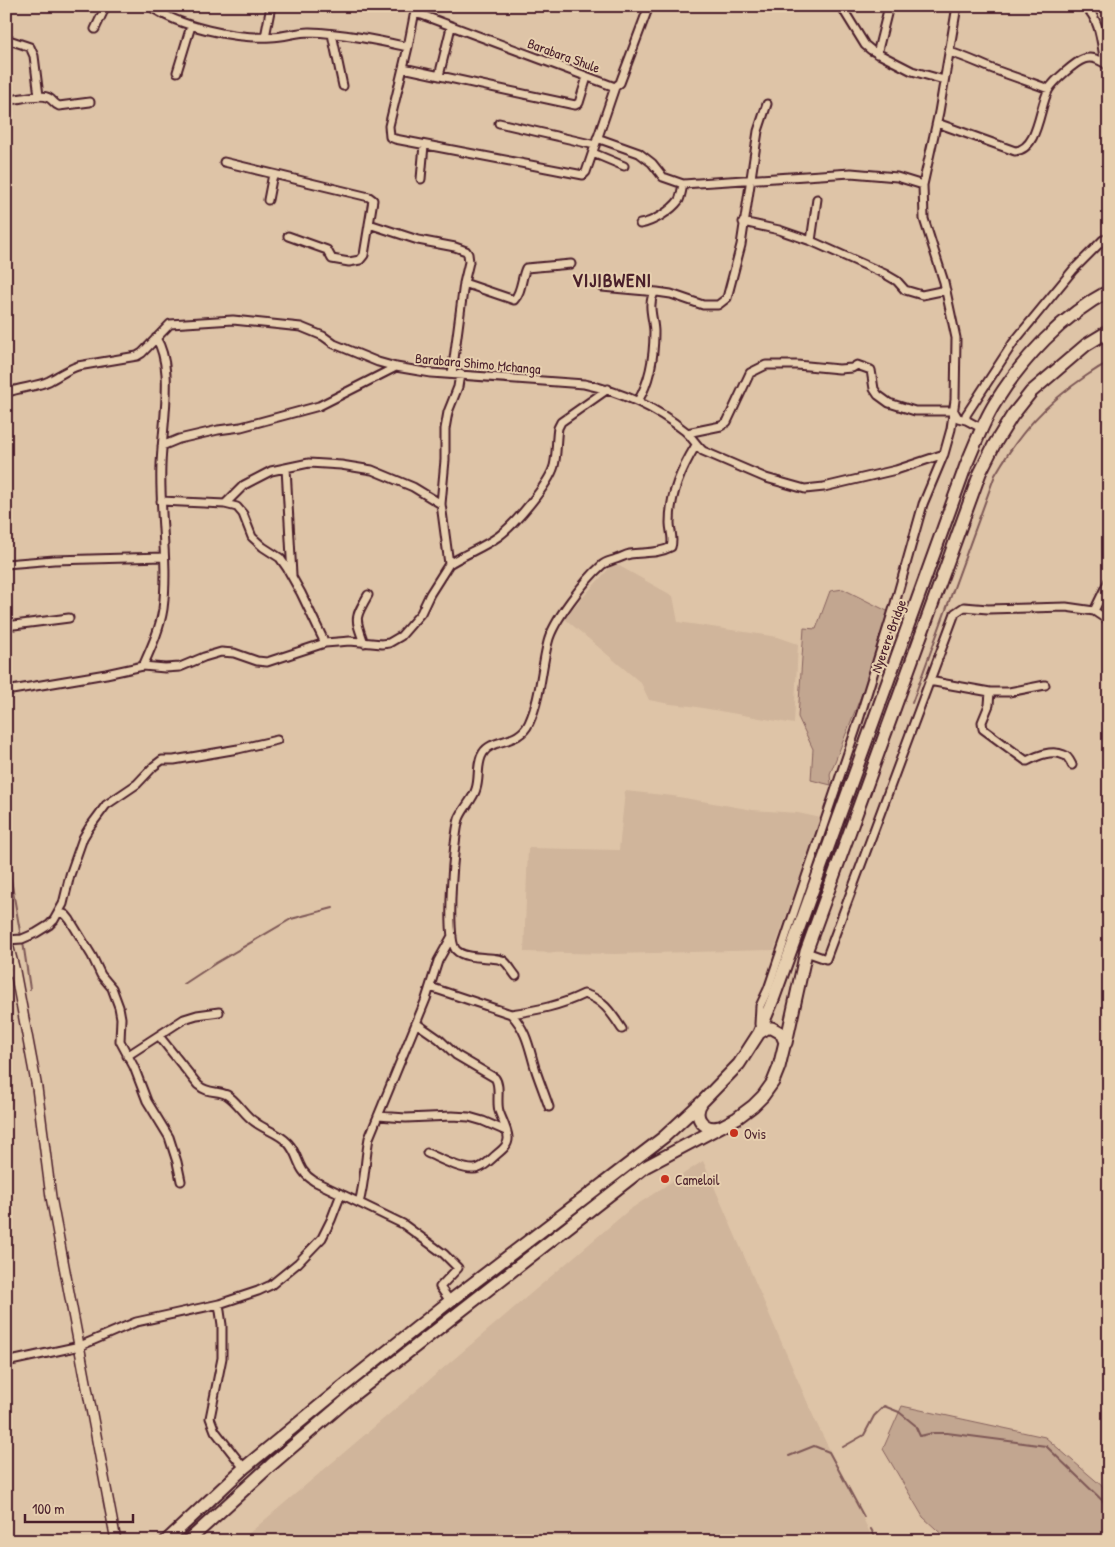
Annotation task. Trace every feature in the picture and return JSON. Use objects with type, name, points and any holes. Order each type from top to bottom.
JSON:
[{"type":"main road","name":"Nyerere Bridge","points":[[166,1541],[244,1468],[450,1301],[658,1141],[704,1100],[739,1064],[759,1033],[774,997],[966,465],[994,404],[1021,365],[1053,331],[1097,297],[1109,291]]},
{"type":"main road","points":[[188,1541],[348,1399],[629,1179],[645,1167],[737,1118],[763,1096],[773,1082],[785,1047],[806,952],[980,473],[994,444],[1012,416],[1031,392],[1086,345],[1109,331]]},
{"type":"main road","points":[[759,1033],[767,1028],[777,1029],[784,1037],[785,1047]]},
{"type":"main road","points":[[704,1100],[698,1111],[702,1124],[710,1128],[723,1126]]},
{"type":"street","points":[[95,29],[106,6]]},
{"type":"street","points":[[150,6],[191,26],[220,33],[266,38],[306,32],[360,37],[408,47]]},
{"type":"street","points":[[266,38],[271,6]]},
{"type":"street","points":[[418,6],[422,15],[417,14],[414,16],[388,126],[390,137],[580,175],[586,172],[615,87],[620,83],[649,6]]},
{"type":"street","points":[[841,6],[865,45],[877,54],[912,71],[944,80]]},
{"type":"street","points":[[877,54],[889,6]]},
{"type":"street","points":[[759,1033],[760,1006],[768,989],[854,735],[894,607],[923,504],[949,441],[954,410],[956,338],[946,290],[924,219],[924,185],[937,123],[957,6]]},
{"type":"street","points":[[1085,6],[1091,12],[1099,29],[1107,65]]},
{"type":"street","name":"Barabara Shule","points":[[422,15],[615,87]]},
{"type":"street","points":[[177,72],[191,26]]},
{"type":"street","points":[[439,76],[451,27]]},
{"type":"street","points":[[332,34],[344,86]]},
{"type":"street","points":[[6,39],[30,47],[34,56],[39,96]]},
{"type":"street","points":[[949,52],[1048,90]]},
{"type":"street","points":[[937,123],[1016,151],[1025,149],[1036,130],[1048,90],[1085,59],[1096,59],[1107,65]]},
{"type":"street","points":[[403,68],[575,105],[579,103],[587,77]]},
{"type":"street","points":[[6,102],[39,96],[47,97],[59,106],[90,102]]},
{"type":"street","points":[[602,287],[671,294],[703,304],[718,305],[727,298],[741,245],[758,131],[767,104]]},
{"type":"street","points":[[499,123],[596,142],[639,153],[652,163],[663,177],[683,184],[850,173],[897,177],[924,185]]},
{"type":"street","points":[[421,179],[424,144]]},
{"type":"street","points":[[593,153],[624,166]]},
{"type":"street","points":[[224,162],[369,197],[373,200],[364,255],[360,260],[349,262],[332,259],[327,250],[288,236]]},
{"type":"street","points":[[268,200],[273,174]]},
{"type":"street","points":[[640,224],[649,223],[674,205],[680,198],[683,184]]},
{"type":"street","points":[[811,241],[817,200]]},
{"type":"street","points":[[743,222],[779,230],[811,241],[885,274],[897,281],[905,290],[922,294],[946,290]]},
{"type":"street","points":[[369,224],[418,240],[455,247],[466,251],[468,254],[469,262],[464,284],[452,374]]},
{"type":"street","points":[[966,420],[966,415],[970,408],[1013,343],[1072,270],[1103,240],[1109,238]]},
{"type":"street","points":[[464,284],[514,300],[520,290],[526,268],[571,264]]},
{"type":"street","points":[[638,401],[645,389],[649,373],[654,333],[651,298],[657,292]]},
{"type":"street","name":"Barabara Shimo Mchanga","points":[[6,393],[48,382],[69,369],[78,366],[142,354],[166,326],[176,323],[233,320],[301,327],[323,336],[334,344],[378,362],[396,367],[431,373],[584,384],[608,389],[657,411],[687,433],[696,445],[711,454],[766,478],[805,489],[824,487],[889,472],[944,454]]},
{"type":"street","points":[[143,666],[158,629],[163,609],[164,530],[161,501],[166,376],[164,356],[156,338]]},
{"type":"street","points":[[687,433],[720,426],[727,422],[750,373],[766,366],[797,365],[839,369],[860,366],[871,370],[874,389],[878,395],[889,402],[915,411],[954,410]]},
{"type":"street","points":[[162,446],[179,439],[241,427],[319,406],[396,367]]},
{"type":"street","points":[[449,564],[441,504],[445,460],[445,429],[448,412],[458,387],[460,374]]},
{"type":"street","points":[[6,691],[143,666],[180,667],[204,656],[221,652],[234,653],[267,662],[325,643],[389,643],[401,636],[421,614],[430,594],[449,564],[500,536],[538,494],[553,467],[560,422],[608,389]]},
{"type":"street","points":[[954,410],[958,418],[983,429]]},
{"type":"street","points":[[516,976],[504,961],[476,957],[456,950],[453,943],[450,906],[456,831],[460,818],[476,791],[478,766],[485,749],[519,736],[528,725],[538,693],[548,639],[559,618],[573,598],[603,563],[629,554],[671,547],[670,524],[673,495],[679,475],[696,445]]},
{"type":"street","points":[[225,504],[244,484],[270,471],[309,463],[341,465],[372,470],[413,487],[441,504]]},
{"type":"street","points":[[286,468],[292,578]]},
{"type":"street","points":[[161,501],[225,504],[237,507],[252,537],[280,558],[325,643]]},
{"type":"street","points":[[6,564],[54,560],[164,557]]},
{"type":"street","points":[[1094,611],[1109,580]]},
{"type":"street","points":[[364,643],[356,618],[358,611],[368,596]]},
{"type":"street","points":[[806,952],[826,959],[955,612],[960,608],[970,606],[996,609],[1066,608],[1094,611],[1109,621]]},
{"type":"street","points":[[894,607],[913,613]]},
{"type":"street","points":[[6,626],[69,618]]},
{"type":"street","points":[[929,681],[990,692],[1009,692],[1045,684]]},
{"type":"street","points":[[990,692],[989,705],[982,722],[983,729],[1027,761],[1045,753],[1062,754],[1072,764]]},
{"type":"street","points":[[116,1541],[51,1197],[38,1088],[10,973],[6,939],[22,939],[49,925],[59,912],[70,875],[88,828],[106,805],[137,784],[162,760],[174,760],[238,749],[277,740]]},
{"type":"street","points":[[59,912],[66,915],[70,920],[101,975],[112,988],[121,1018],[120,1041],[134,1067],[147,1101],[169,1137],[177,1162],[180,1181]]},
{"type":"street","points":[[359,1203],[364,1185],[369,1138],[416,1023],[438,961],[452,935]]},
{"type":"street","points":[[430,987],[511,1014],[544,1010],[584,994],[593,996],[608,1008],[622,1028]]},
{"type":"street","points":[[127,1056],[184,1019],[219,1012]]},
{"type":"street","points":[[511,1014],[519,1023],[528,1041],[535,1070],[549,1107]]},
{"type":"street","points":[[416,1023],[439,1039],[456,1055],[495,1078],[498,1082],[499,1110],[508,1137],[508,1144],[480,1167],[474,1169],[463,1168],[427,1153]]},
{"type":"street","points":[[159,1036],[203,1090],[223,1093],[232,1098],[246,1115],[288,1143],[306,1176],[403,1224],[444,1254],[458,1268],[440,1287],[450,1301]]},
{"type":"street","points":[[378,1116],[406,1118],[469,1117],[506,1131]]},
{"type":"street","points":[[6,1362],[80,1346],[136,1322],[219,1304],[271,1285],[298,1263],[322,1238],[341,1194]]},
{"type":"street","points":[[219,1304],[222,1325],[222,1358],[210,1418],[215,1431],[244,1468]]},
{"type":"shaded area","points":[[614,563],[673,596],[678,622],[778,637],[798,644],[794,724],[649,700],[641,683],[564,618]]},
{"type":"shaded area","points":[[843,589],[889,612],[890,623],[830,774],[831,785],[811,780],[813,749],[798,717],[804,628],[816,629],[830,591]]},
{"type":"shaded area","points":[[625,791],[673,796],[753,810],[798,813],[821,818],[774,950],[614,954],[524,952],[528,848],[619,850]]},
{"type":"shaded area","points":[[703,1161],[815,1420],[874,1541],[240,1541],[629,1210]]},
{"type":"shaded area","points":[[902,1406],[1045,1437],[1109,1492],[1109,1541],[949,1541],[923,1517],[883,1449]]},
{"type":"waterway","points":[[912,703],[995,475],[1014,445],[1046,408],[1091,372],[1109,362]]},
{"type":"waterway","points":[[6,841],[10,854],[10,874],[21,937]]},
{"type":"waterway","points":[[184,984],[291,919],[333,908]]},
{"type":"waterway","points":[[23,942],[30,989]]},
{"type":"waterway","points":[[843,1447],[864,1435],[874,1416],[884,1406],[899,1412],[915,1425],[920,1436],[933,1433],[947,1433],[1046,1446],[1109,1507]]},
{"type":"waterway","points":[[789,1456],[814,1446],[829,1452],[864,1517]]},
{"type":"waterway","points":[[871,1529],[877,1541]]},
{"type":"place","name":"Ovis","points":[[734,1133]]},
{"type":"place","name":"Cameloil","points":[[665,1179]]},
{"type":"district","name":"VIJIBWENI","points":[[612,280]]}]
